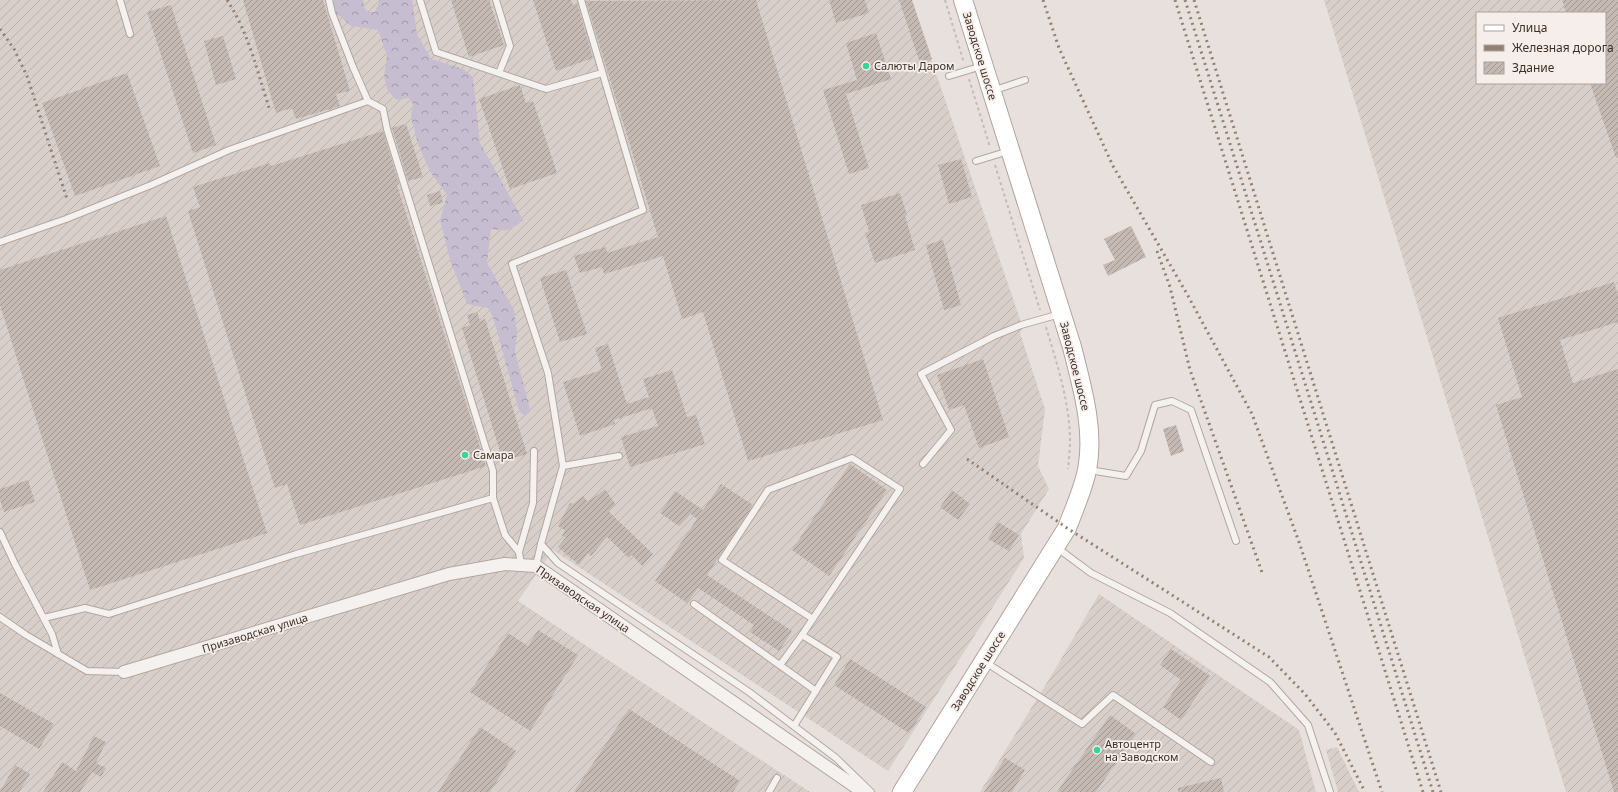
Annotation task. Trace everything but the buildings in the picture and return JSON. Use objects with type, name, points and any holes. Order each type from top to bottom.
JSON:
[{"type":"main road","name":"Заводское шоссе","points":[[902,792],[1067,528],[1081,492],[1087,470],[1089,441],[1086,402],[1072,347],[991,91],[975,68],[963,0]]},
{"type":"street","name":"Призаводская улица","points":[[124,672],[449,574],[505,564],[536,566],[863,792]]},
{"type":"lane","points":[[120,0],[130,34]]},
{"type":"lane","points":[[329,0],[353,67],[368,101],[383,109],[387,129],[493,471],[493,498],[505,535],[519,552]]},
{"type":"lane","points":[[420,0],[436,52],[546,89],[602,73]]},
{"type":"lane","points":[[496,0],[510,46],[499,73]]},
{"type":"lane","points":[[536,566],[563,466],[548,373],[512,264],[643,210],[581,0]]},
{"type":"lane","points":[[949,76],[975,68]]},
{"type":"lane","points":[[991,91],[1025,80]]},
{"type":"lane","points":[[0,242],[66,219],[151,185],[229,150],[368,101]]},
{"type":"lane","points":[[976,162],[1010,151]]},
{"type":"lane","points":[[923,464],[951,430],[921,374],[994,336],[1021,325],[1061,313]]},
{"type":"lane","points":[[1087,470],[1126,476],[1142,451],[1155,405],[1172,401],[1191,410],[1236,541]]},
{"type":"lane","points":[[521,565],[519,552],[533,503],[534,451]]},
{"type":"lane","points":[[563,466],[619,456]]},
{"type":"lane","points":[[780,665],[813,619],[900,489],[852,458],[768,490],[722,560],[813,619]]},
{"type":"lane","points":[[44,618],[85,608],[109,614],[296,554],[493,498]]},
{"type":"lane","points":[[0,532],[52,634],[58,654]]},
{"type":"lane","points":[[541,544],[558,563],[749,692],[836,758],[871,792]]},
{"type":"lane","points":[[1055,546],[1091,573],[1170,613],[1270,682],[1308,725],[1330,792]]},
{"type":"lane","points":[[694,604],[816,691]]},
{"type":"lane","points":[[0,617],[26,635],[87,671],[124,672]]},
{"type":"lane","points":[[794,726],[837,657],[802,635]]},
{"type":"lane","points":[[983,661],[1082,724],[1113,695],[1211,762]]},
{"type":"lane","points":[[768,792],[777,778]]},
{"type":"path","points":[[945,0],[975,68],[993,156],[1060,374],[1066,404],[1070,438],[1068,469]]},
{"type":"shaded area","points":[[0,0],[911,0],[1023,328],[1020,333],[1045,409],[1038,466],[1049,489],[1021,534],[1024,558],[888,771],[553,550],[518,601],[810,792],[0,792]]},
{"type":"shaded area","points":[[1324,0],[1618,0],[1618,792],[1566,792]]},
{"type":"shaded area","points":[[1099,594],[1299,730],[1316,792],[980,792]]},
{"type":"shaded area","points":[[1337,747],[1359,792],[1338,792],[1326,750]]},
{"type":"green space","points":[[333,0],[363,0],[364,7],[368,12],[375,12],[380,0],[412,0],[417,34],[431,59],[463,69],[473,77],[480,143],[523,220],[515,227],[508,230],[491,229],[487,263],[514,310],[517,332],[515,352],[530,412],[525,416],[519,411],[493,317],[488,308],[467,304],[450,260],[440,220],[447,195],[431,173],[418,144],[411,117],[413,104],[409,98],[396,100],[387,89],[384,76],[387,56],[378,30],[351,26],[335,12]]},
{"type":"railway","points":[[227,0],[235,13],[247,40],[270,111]]},
{"type":"railway","points":[[1043,0],[1059,48],[1113,166],[1187,294],[1252,414],[1299,542],[1382,792]]},
{"type":"railway","points":[[1175,0],[1423,792]]},
{"type":"railway","points":[[1185,0],[1433,792]]},
{"type":"railway","points":[[1194,0],[1441,792]]},
{"type":"railway","points":[[0,29],[14,49],[27,76],[67,199]]},
{"type":"railway","points":[[1157,251],[1170,287],[1190,370],[1263,575]]},
{"type":"railway","points":[[967,459],[1067,528],[1269,657],[1305,694],[1335,733],[1365,792]]},
{"type":"place","name":"Салюты Даром","points":[[866,66]]},
{"type":"place","name":"Самара","points":[[465,455]]},
{"type":"place","name":"Автоцентр на Заводском","points":[[1097,750]]}]
